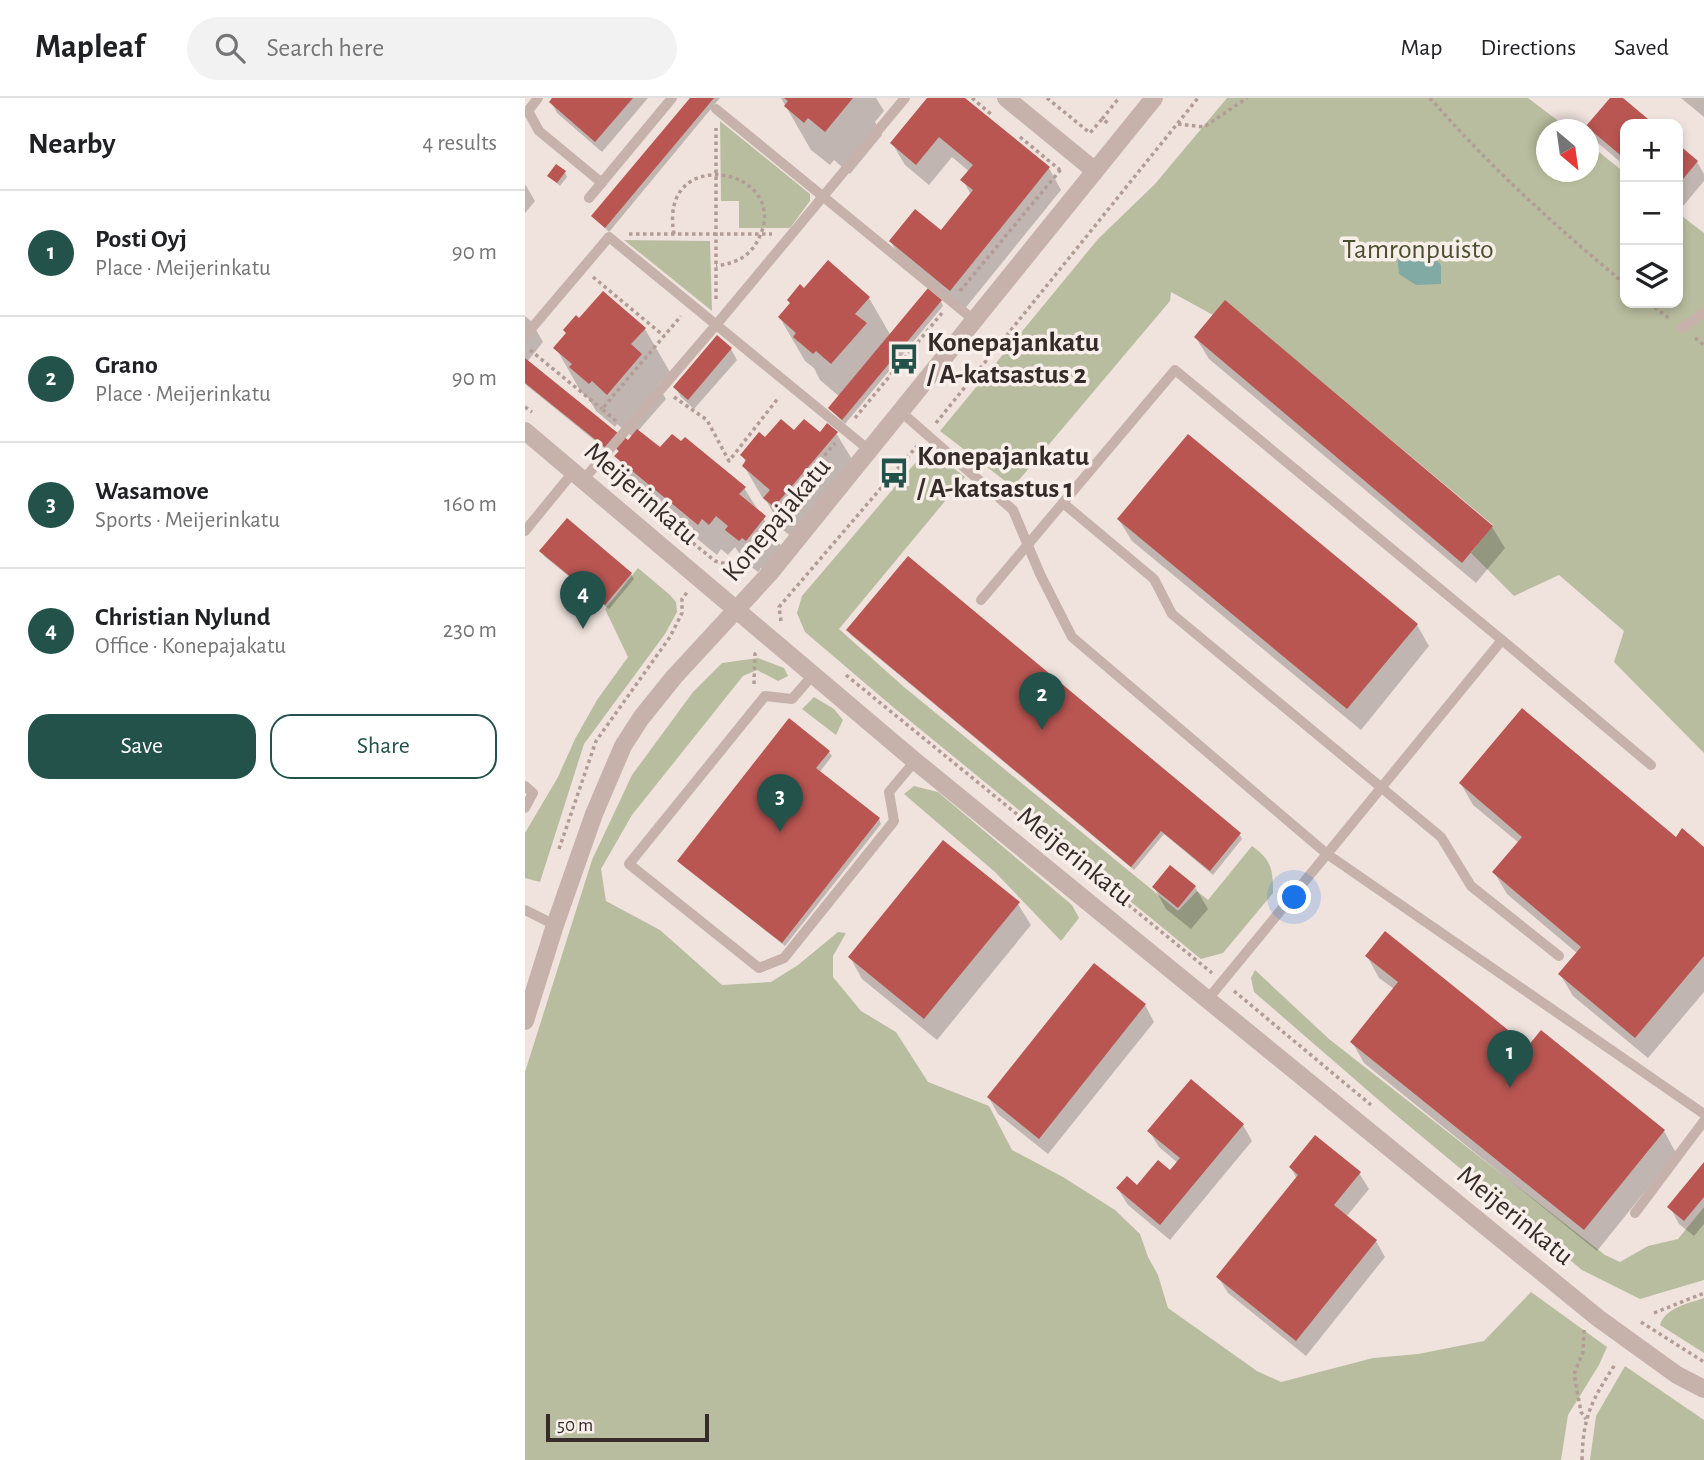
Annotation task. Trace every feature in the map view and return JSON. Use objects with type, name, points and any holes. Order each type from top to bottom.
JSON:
[{"type":"street","points":[[1006,98],[1094,170]]},
{"type":"street","name":"Konepajakatu","points":[[525,1021],[594,814],[623,746],[641,718],[674,677],[769,574],[1154,98]]},
{"type":"street","name":"Meijerinkatu","points":[[525,431],[812,676],[1591,1312],[1677,1375],[1704,1389]]},
{"type":"lane","points":[[538,98],[528,111],[539,131],[602,183]]},
{"type":"lane","points":[[589,198],[672,98]]},
{"type":"lane","points":[[525,531],[626,429],[905,98]]},
{"type":"lane","points":[[716,108],[974,320]]},
{"type":"lane","points":[[525,336],[609,237],[869,450]]},
{"type":"lane","points":[[1682,328],[1704,313]]},
{"type":"lane","points":[[981,600],[1175,370],[1651,765]]},
{"type":"lane","points":[[900,411],[1013,510],[1072,637],[1327,854],[1704,1114]]},
{"type":"lane","points":[[1063,503],[1154,579],[1173,614],[1441,837],[1471,886],[1559,956]]},
{"type":"lane","points":[[1208,999],[1502,640]]},
{"type":"lane","points":[[812,676],[792,699],[765,696],[629,864],[759,968],[784,958],[894,821],[889,792],[915,761]]},
{"type":"lane","points":[[525,786],[533,793],[525,808]]},
{"type":"lane","points":[[525,910],[555,925]]},
{"type":"lane","points":[[1635,1213],[1704,1121]]},
{"type":"path","points":[[1047,98],[1090,134],[1119,98]]},
{"type":"path","points":[[791,594],[926,435],[1198,98]]},
{"type":"path","points":[[1176,124],[1204,127],[1247,98]]},
{"type":"path","points":[[1430,98],[1534,205],[1620,280]]},
{"type":"path","points":[[716,108],[716,325]]},
{"type":"path","points":[[1102,119],[1123,135]]},
{"type":"path","points":[[674,234],[671,220],[673,205],[690,182],[716,173],[741,180],[753,189],[760,200],[764,217],[761,234],[754,248],[744,258],[716,266]]},
{"type":"path","points":[[619,245],[625,234],[792,234]]},
{"type":"path","points":[[582,269],[664,336]]},
{"type":"path","points":[[602,409],[691,304]]},
{"type":"path","points":[[538,340],[529,351],[626,429]]},
{"type":"path","points":[[661,388],[707,419],[729,461],[789,385]]},
{"type":"path","points":[[1654,1313],[1704,1293]]},
{"type":"path","points":[[1586,1419],[1581,1412],[1574,1374],[1583,1352],[1591,1312]]},
{"type":"path","points":[[1582,1460],[1586,1419],[1595,1396],[1616,1363]]},
{"type":"green space","name":"Tamronpuisto","points":[[1227,98],[1528,98],[1556,119],[1536,119],[1536,182],[1599,182],[1599,152],[1620,169],[1620,308],[1683,308],[1683,217],[1704,233],[1704,753],[1614,662],[1624,631],[1559,575],[1514,596],[1471,553],[1493,525],[1225,301],[1213,315],[1171,292],[1170,301],[1013,487],[940,431],[1098,239],[1155,184]]},
{"type":"green space","points":[[720,121],[810,194],[810,201],[790,228],[739,228],[739,201],[721,201]]},
{"type":"green space","points":[[624,240],[710,241],[712,311]]},
{"type":"green space","points":[[928,448],[965,477],[839,629],[904,687],[1178,911],[1197,891],[1208,900],[1252,846],[1259,851],[1270,866],[1273,893],[1223,953],[1201,959],[805,632],[797,613],[802,596]]},
{"type":"green space","points":[[638,568],[670,595],[676,602],[677,612],[665,634],[584,744],[540,882],[525,878],[525,833],[558,777],[597,700],[628,657],[605,609]]},
{"type":"green space","points":[[758,658],[784,668],[788,676],[778,681],[757,670],[743,676],[632,815],[601,869],[606,901],[660,930],[722,985],[771,982],[798,965],[838,932],[846,933],[833,956],[833,977],[861,1011],[896,1032],[928,1082],[989,1106],[1012,1150],[1063,1177],[1115,1210],[1140,1234],[1158,1275],[1168,1308],[1257,1371],[1281,1382],[1373,1358],[1418,1354],[1484,1341],[1531,1292],[1607,1347],[1568,1415],[1561,1460],[525,1460],[525,1072],[592,860],[632,775],[693,692],[722,663]]},
{"type":"green space","points":[[814,697],[834,709],[843,720],[836,735],[802,709]]},
{"type":"green space","points":[[914,786],[938,792],[1072,905],[1079,918],[1061,941],[995,872],[904,794]]},
{"type":"green space","points":[[1255,970],[1329,1039],[1605,1255],[1620,1262],[1648,1246],[1678,1239],[1704,1207],[1704,1280],[1640,1299],[1582,1270],[1254,992],[1251,978]]},
{"type":"green space","points":[[1704,1298],[1704,1353],[1660,1325],[1672,1310]]},
{"type":"green space","points":[[1625,1366],[1704,1420],[1704,1460],[1590,1460],[1596,1416]]},
{"type":"water","points":[[1406,242],[1428,251],[1441,265],[1441,284],[1416,285],[1399,274],[1397,254]]},
{"type":"building","points":[[552,98],[633,98],[595,142],[549,102]]},
{"type":"building","points":[[690,98],[714,98],[605,228],[591,216]]},
{"type":"building","points":[[784,98],[853,98],[825,132],[808,118],[804,123],[784,106],[788,101]]},
{"type":"building","points":[[927,98],[965,98],[1050,167],[950,291],[889,241],[915,209],[941,230],[973,190],[960,180],[973,165],[939,137],[916,165],[890,143]]},
{"type":"building","points":[[1610,98],[1623,98],[1648,119],[1620,119],[1620,155],[1599,137],[1599,119],[1592,119]]},
{"type":"building","points":[[1683,148],[1698,161],[1683,179]]},
{"type":"building","points":[[556,164],[566,171],[557,183],[547,176]]},
{"type":"building","points":[[828,260],[870,297],[855,314],[867,323],[831,364],[816,351],[813,354],[793,337],[796,333],[778,317],[790,303],[787,300],[800,284],[804,288]]},
{"type":"building","points":[[928,288],[942,300],[842,420],[828,408]]},
{"type":"building","points":[[603,291],[646,328],[631,344],[642,354],[607,395],[592,381],[589,384],[569,367],[572,364],[553,348],[576,315],[579,318]]},
{"type":"building","points":[[1225,300],[1493,526],[1462,563],[1194,337]]},
{"type":"building","points":[[717,335],[732,348],[688,400],[673,387]]},
{"type":"building","points":[[525,358],[619,434],[607,449],[525,383]]},
{"type":"building","points":[[781,419],[794,430],[804,419],[820,432],[827,423],[838,432],[774,507],[763,498],[770,490],[742,466],[746,460],[740,455],[759,432],[765,437]]},
{"type":"building","points":[[637,429],[660,447],[672,434],[681,441],[685,437],[746,487],[739,494],[766,516],[746,541],[742,538],[739,541],[725,530],[728,526],[716,516],[709,525],[702,519],[698,525],[614,456],[619,451],[613,446],[622,435],[628,440]]},
{"type":"building","points":[[1188,434],[1418,624],[1347,709],[1117,519]]},
{"type":"building","points":[[567,518],[632,573],[605,605],[539,551]]},
{"type":"building","points":[[908,556],[1241,833],[1210,871],[1161,831],[1131,867],[846,630]]},
{"type":"building","points":[[1522,708],[1676,837],[1682,828],[1704,847],[1704,956],[1635,1038],[1558,974],[1581,947],[1492,872],[1522,837],[1459,783]]},
{"type":"building","points":[[789,718],[830,751],[816,768],[880,818],[782,943],[677,861]]},
{"type":"building","points":[[943,840],[1020,902],[924,1019],[848,957]]},
{"type":"building","points":[[1170,865],[1196,886],[1178,908],[1152,887]]},
{"type":"building","points":[[1385,931],[1528,1046],[1541,1030],[1665,1130],[1584,1230],[1350,1042],[1398,982],[1365,956]]},
{"type":"building","points":[[1094,963],[1146,1004],[1039,1139],[987,1097]]},
{"type":"building","points":[[1191,1079],[1244,1124],[1160,1225],[1116,1188],[1127,1176],[1137,1185],[1158,1160],[1170,1170],[1180,1158],[1147,1131]]},
{"type":"building","points":[[1315,1135],[1361,1172],[1334,1205],[1377,1240],[1296,1341],[1216,1277],[1298,1175],[1289,1167]]},
{"type":"building","points":[[1704,1162],[1704,1197],[1684,1221],[1667,1207]]},
{"type":"place","name":"Konepajankatu / A-katsastus 2","points":[[904,359]]},
{"type":"place","name":"Konepajankatu / A-katsastus 1","points":[[894,473]]},
{"type":"place","name":"Christian Nylund","points":[[583,629]]},
{"type":"place","name":"Grano","points":[[1042,730]]},
{"type":"place","name":"Wasamove","points":[[780,832]]},
{"type":"place","name":"Posti Oyj","points":[[1510,1088]]}]
